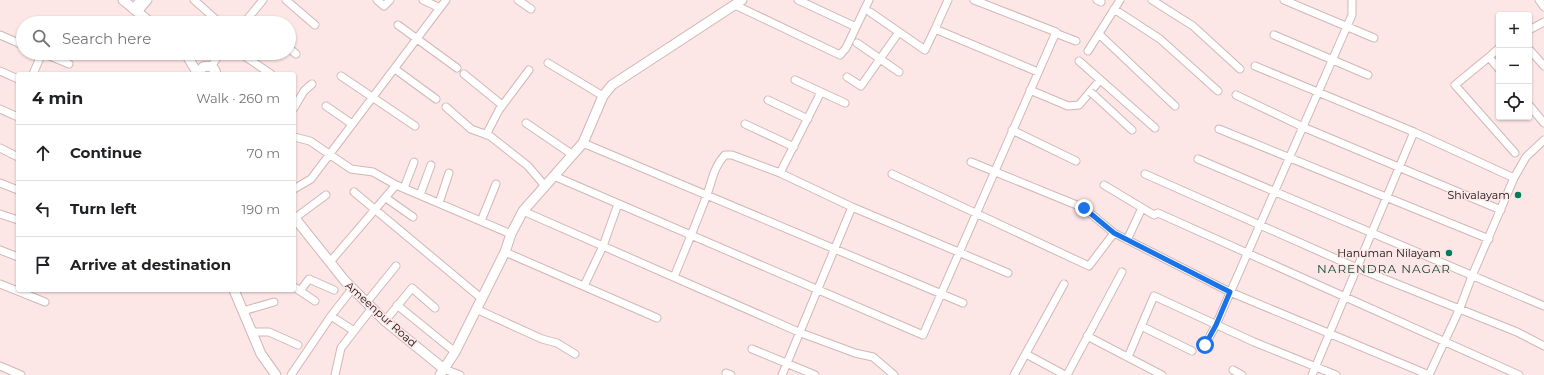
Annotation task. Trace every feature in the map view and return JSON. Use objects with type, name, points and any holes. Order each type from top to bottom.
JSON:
[{"type":"street","points":[[123,0],[143,16]]},
{"type":"street","points":[[136,10],[140,0]]},
{"type":"street","points":[[136,10],[148,0]]},
{"type":"street","points":[[194,0],[212,16]]},
{"type":"street","points":[[286,0],[315,25]]},
{"type":"street","points":[[377,0],[384,6],[390,0]]},
{"type":"street","points":[[423,0],[440,8]]},
{"type":"street","points":[[296,188],[311,179],[328,154],[396,69],[446,0]]},
{"type":"street","points":[[518,0],[531,9]]},
{"type":"street","points":[[798,0],[856,27]]},
{"type":"street","points":[[460,375],[442,372],[455,352],[505,252],[511,234],[523,211],[583,143],[603,96],[612,85],[738,3],[840,55],[846,48],[869,0]]},
{"type":"street","points":[[870,12],[925,50],[948,0]]},
{"type":"street","points":[[974,0],[1076,41]]},
{"type":"street","points":[[1088,51],[1120,0]]},
{"type":"street","points":[[1152,0],[1193,26],[1240,68]]},
{"type":"street","points":[[1284,0],[1374,38]]},
{"type":"street","points":[[1205,345],[1216,325],[1248,254],[1347,27],[1352,15],[1352,0]]},
{"type":"street","points":[[1539,0],[1544,6]]},
{"type":"street","points":[[250,16],[260,1]]},
{"type":"street","points":[[1114,9],[1160,39],[1218,91]]},
{"type":"street","points":[[1532,28],[1544,22]]},
{"type":"street","points":[[398,25],[416,40],[457,68]]},
{"type":"street","points":[[935,29],[1038,72]]},
{"type":"street","points":[[847,77],[861,86],[899,32]]},
{"type":"street","points":[[554,176],[690,236],[923,335],[1055,33]]},
{"type":"street","points":[[1099,34],[1175,106]]},
{"type":"street","points":[[1274,35],[1368,75]]},
{"type":"street","points":[[0,36],[16,42]]},
{"type":"street","points":[[857,43],[899,72]]},
{"type":"street","points":[[1496,51],[1455,85],[1515,153]]},
{"type":"street","points":[[1532,52],[1544,66]]},
{"type":"street","points":[[1489,57],[1496,65]]},
{"type":"street","points":[[34,72],[39,60]]},
{"type":"street","points":[[59,60],[69,64]]},
{"type":"street","points":[[193,60],[205,71],[214,60]]},
{"type":"street","points":[[250,60],[268,72]]},
{"type":"street","points":[[1079,61],[1155,128]]},
{"type":"street","points":[[548,64],[603,96]]},
{"type":"street","points":[[1255,66],[1319,91],[1414,132],[1514,178]]},
{"type":"street","points":[[396,69],[436,99]]},
{"type":"street","points":[[486,135],[502,105],[529,70]]},
{"type":"street","points":[[0,71],[16,78]]},
{"type":"street","points":[[464,74],[502,105]]},
{"type":"street","points":[[341,76],[415,126]]},
{"type":"street","points":[[795,80],[844,103]]},
{"type":"street","points":[[1030,90],[1068,106],[1079,105],[1100,80]]},
{"type":"street","points":[[296,105],[304,91],[312,84]]},
{"type":"street","points":[[780,173],[821,92]]},
{"type":"street","points":[[1092,94],[1132,130]]},
{"type":"street","points":[[1236,96],[1303,127],[1501,210]]},
{"type":"street","points":[[768,100],[808,118]]},
{"type":"street","points":[[326,106],[352,124]]},
{"type":"street","points":[[446,107],[471,129],[486,135],[528,166],[545,186]]},
{"type":"street","points":[[0,109],[16,116]]},
{"type":"street","points":[[1532,109],[1544,123]]},
{"type":"street","points":[[526,123],[573,155]]},
{"type":"street","points":[[745,124],[794,146]]},
{"type":"street","points":[[1218,129],[1489,239]]},
{"type":"street","points":[[1012,130],[1076,162]]},
{"type":"street","points":[[1312,375],[1414,132]]},
{"type":"street","points":[[296,138],[310,141],[351,169],[373,172],[396,185],[511,234]]},
{"type":"street","points":[[971,162],[1084,208],[1114,233],[1230,292],[1429,375],[1460,308],[1514,178],[1526,157],[1544,140]]},
{"type":"street","points":[[583,143],[962,303]]},
{"type":"street","points":[[0,148],[16,156]]},
{"type":"street","points":[[674,277],[707,195],[711,179],[721,159],[725,156],[732,155],[780,173],[852,207],[921,235],[958,253],[1008,272]]},
{"type":"street","points":[[1198,159],[1544,306]]},
{"type":"street","points":[[404,188],[414,162]]},
{"type":"street","points":[[420,195],[431,165]]},
{"type":"street","points":[[439,203],[449,173]]},
{"type":"street","points":[[892,174],[1089,266],[1114,233]]},
{"type":"street","points":[[1144,174],[1357,268],[1460,308],[1517,332],[1544,346]]},
{"type":"street","points":[[0,183],[16,189]]},
{"type":"street","points":[[481,221],[496,184]]},
{"type":"street","points":[[330,262],[396,185]]},
{"type":"street","points":[[1104,185],[1154,215],[1158,213],[1519,375]]},
{"type":"street","points":[[354,192],[481,298]]},
{"type":"street","points":[[296,216],[326,196]]},
{"type":"street","points":[[386,198],[413,217]]},
{"type":"street","points":[[584,286],[603,246],[618,204]]},
{"type":"street","points":[[782,375],[801,333],[817,290],[852,207]]},
{"type":"street","points":[[1127,240],[1142,208]]},
{"type":"street","points":[[523,211],[801,333],[873,358],[894,375]]},
{"type":"street","points":[[0,214],[16,219]]},
{"type":"street","name":"Ameenpur Road","points":[[296,220],[352,289],[442,372]]},
{"type":"street","points":[[0,250],[16,256]]},
{"type":"street","points":[[505,252],[657,318]]},
{"type":"street","points":[[336,375],[341,348],[354,331],[369,305],[396,266]]},
{"type":"street","points":[[1026,354],[1066,375],[1122,272]]},
{"type":"street","points":[[315,301],[297,289],[309,279],[334,290]]},
{"type":"street","points":[[0,284],[16,290]]},
{"type":"street","points":[[1014,375],[1064,284]]},
{"type":"street","points":[[385,321],[412,288],[435,308]]},
{"type":"street","points":[[291,375],[331,316],[352,289]]},
{"type":"street","points":[[20,292],[46,302]]},
{"type":"street","points":[[235,292],[261,354],[276,375]]},
{"type":"street","points":[[1128,357],[1154,296],[1216,325],[1336,375]]},
{"type":"street","points":[[243,311],[274,302]]},
{"type":"street","points":[[397,305],[455,352]]},
{"type":"street","points":[[476,309],[542,339],[557,343],[575,354]]},
{"type":"street","points":[[331,316],[354,331]]},
{"type":"street","points":[[1141,326],[1192,351]]},
{"type":"street","points":[[252,332],[269,332],[298,345]]},
{"type":"street","points":[[1087,336],[1162,375]]},
{"type":"street","points":[[752,349],[815,375]]},
{"type":"street","points":[[0,366],[21,375]]},
{"type":"street","points":[[1233,370],[1242,375]]},
{"type":"place","name":"Shivalayam","points":[[1518,195]]},
{"type":"place","name":"Hanuman Nilayam","points":[[1449,253]]},
{"type":"district","name":"NARENDRA NAGAR","points":[[1384,268]]},
{"type":"route","points":[[1084,208],[1114,233],[1230,292],[1216,325],[1205,345]]}]
